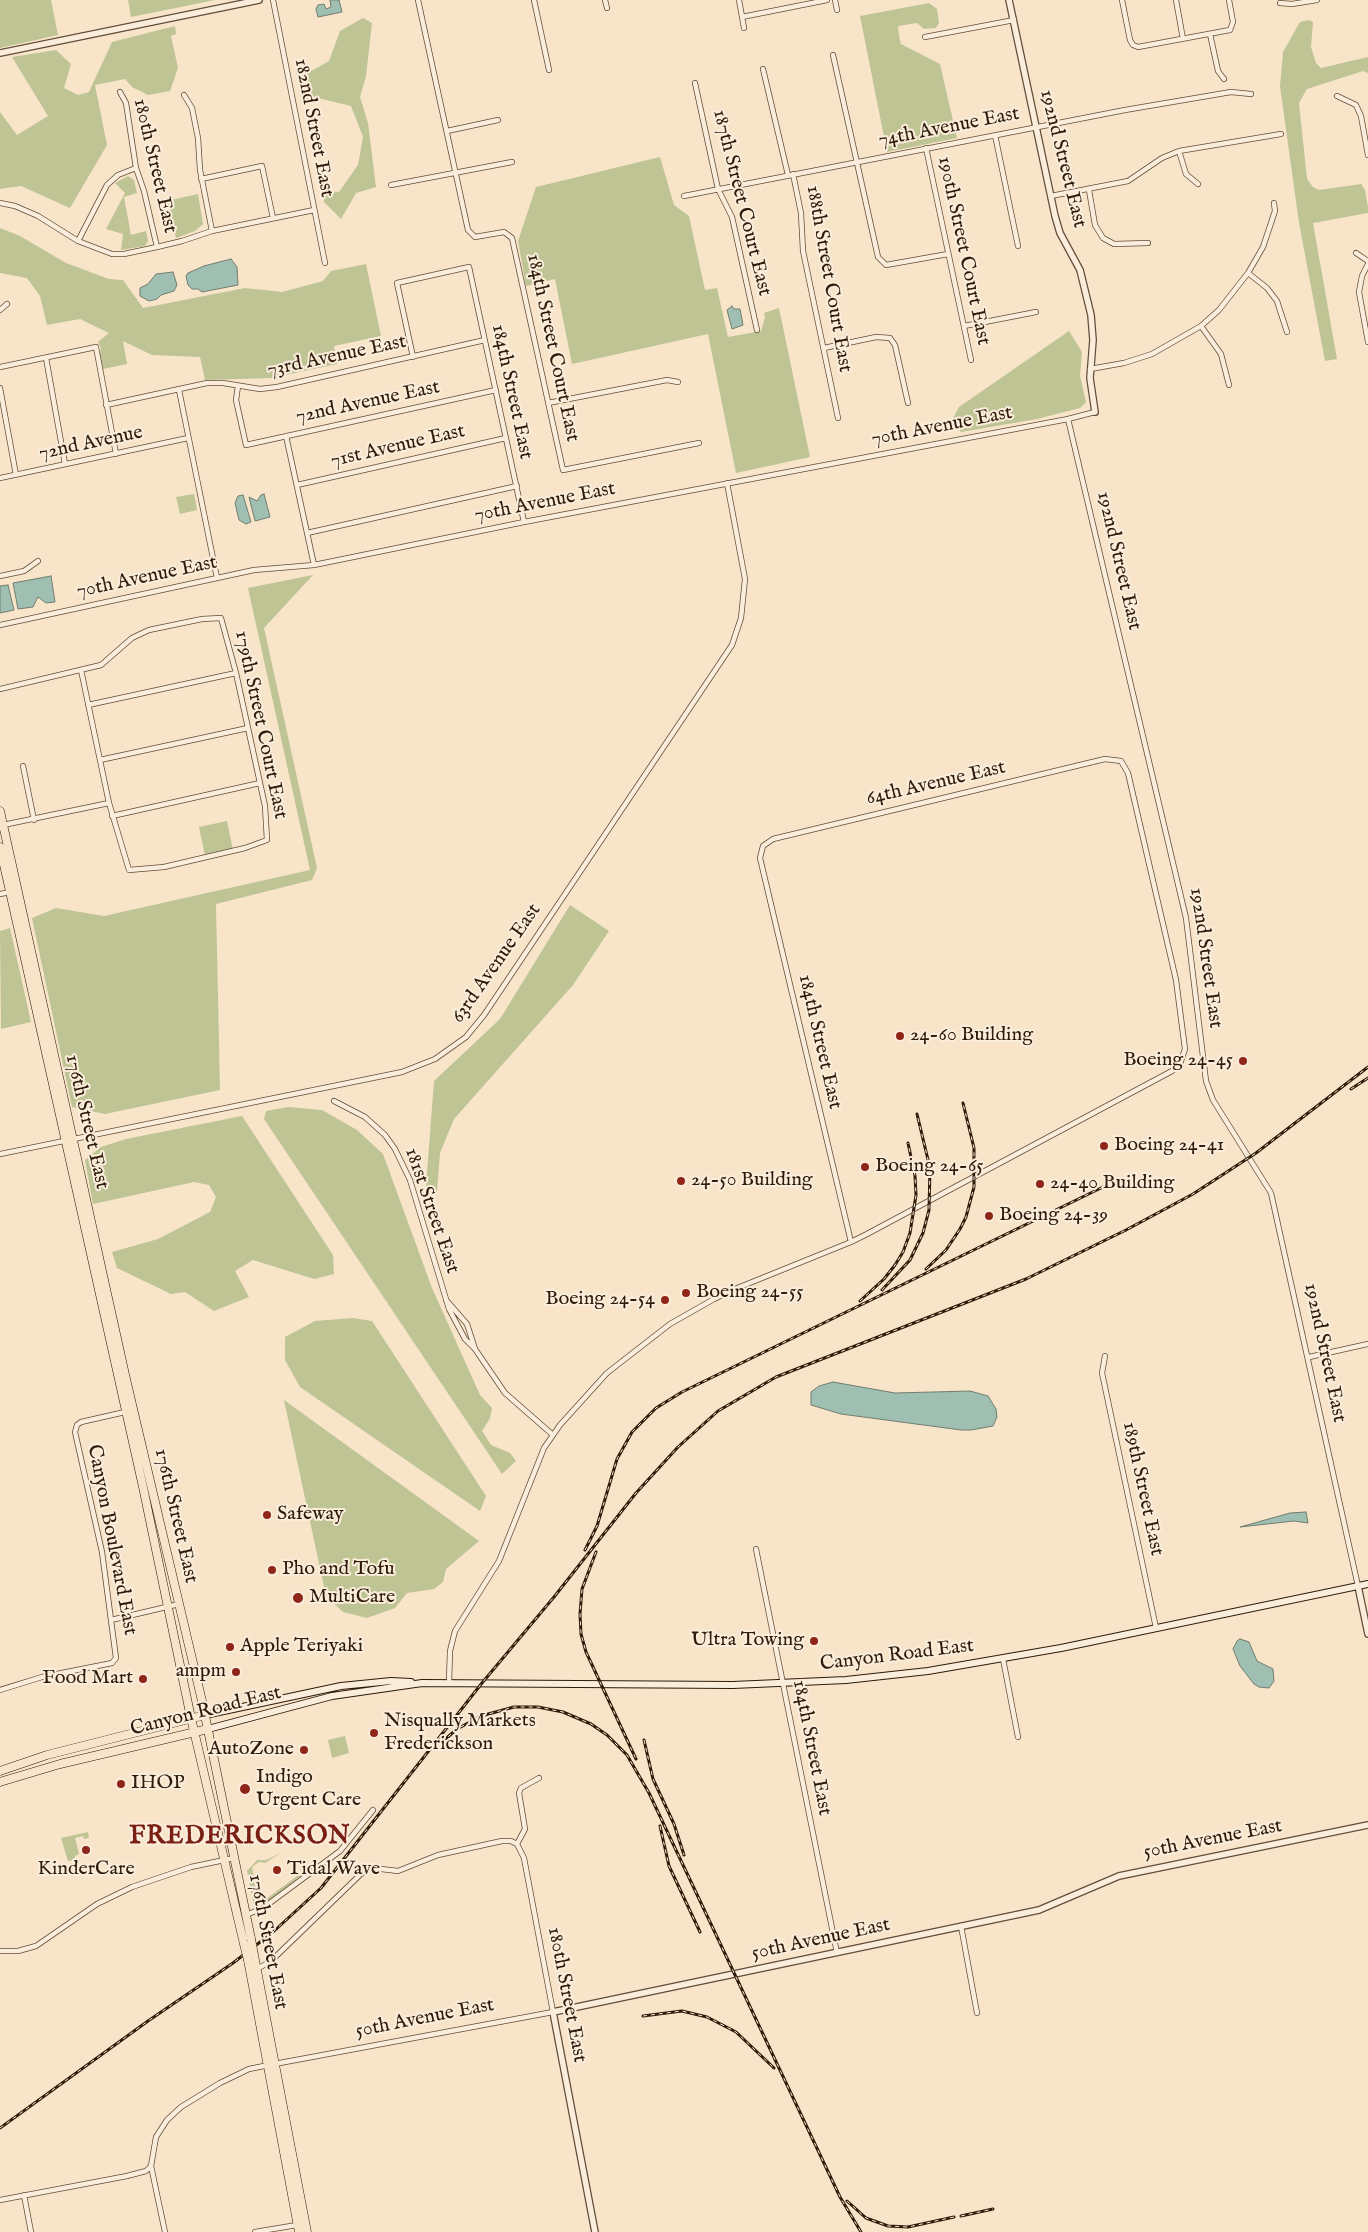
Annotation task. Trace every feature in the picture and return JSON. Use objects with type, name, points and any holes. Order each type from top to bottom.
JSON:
[{"type":"main road","name":"176th Street East","points":[[0,810],[134,1416],[205,1715],[246,1915],[248,1942]]},
{"type":"main road","name":"176th Street East","points":[[0,847],[169,1607],[194,1732],[224,1860],[248,1942],[306,2232]]},
{"type":"main road","points":[[17,924],[27,950],[31,952]]},
{"type":"main road","points":[[80,1212],[84,1213],[95,1240]]},
{"type":"main road","points":[[118,1381],[124,1387],[130,1410],[134,1416]]},
{"type":"main road","name":"Canyon Road East","points":[[0,1771],[47,1755],[191,1718],[341,1686],[391,1681],[687,1686],[784,1683],[876,1677],[1003,1659],[1368,1584]]},
{"type":"main road","name":"Canyon Road East","points":[[0,1782],[60,1764],[208,1729],[335,1696],[422,1683]]},
{"type":"main road","name":"176th Street East","points":[[251,1957],[257,1969],[298,2228]]},
{"type":"street","points":[[0,53],[259,0]]},
{"type":"street","name":"182nd Street East","points":[[273,0],[324,262]]},
{"type":"street","points":[[418,0],[456,174]]},
{"type":"street","points":[[534,0],[549,70]]},
{"type":"street","points":[[605,0],[607,8]]},
{"type":"street","points":[[739,0],[744,28]]},
{"type":"street","points":[[742,17],[827,0]]},
{"type":"street","points":[[835,0],[837,10]]},
{"type":"street","name":"192nd Street East","points":[[1010,0],[1050,196],[1060,233],[1078,264],[1084,280],[1092,327],[1090,369],[1095,412]]},
{"type":"street","points":[[1122,0],[1133,45],[1144,46],[1232,28],[1233,22],[1229,0]]},
{"type":"street","points":[[1176,0],[1184,39]]},
{"type":"street","points":[[1280,2],[1292,4],[1317,0]]},
{"type":"street","points":[[925,36],[1014,20]]},
{"type":"street","points":[[1210,34],[1218,71],[1224,79]]},
{"type":"street","points":[[833,55],[876,252],[884,264],[948,254]]},
{"type":"street","name":"188th Street Court East","points":[[763,69],[802,213],[803,250],[838,418]]},
{"type":"street","name":"187th Street Court East","points":[[695,83],[718,190],[732,217],[757,330]]},
{"type":"street","name":"180th Street East","points":[[120,92],[128,111],[136,168],[144,191],[157,247]]},
{"type":"street","name":"74th Avenue East","points":[[684,196],[1036,126],[1231,92],[1251,94]]},
{"type":"street","points":[[184,94],[192,108],[198,138],[201,179],[212,230]]},
{"type":"street","points":[[1338,96],[1356,105],[1367,140],[1368,155]]},
{"type":"street","points":[[447,131],[498,120]]},
{"type":"street","points":[[1050,196],[1128,181],[1162,158],[1179,151],[1281,134]]},
{"type":"street","points":[[995,135],[1018,246]]},
{"type":"street","name":"190th Street Court East","points":[[926,148],[971,360]]},
{"type":"street","points":[[1179,151],[1186,174],[1198,184]]},
{"type":"street","points":[[391,185],[512,162]]},
{"type":"street","points":[[201,179],[262,166],[273,218]]},
{"type":"street","points":[[78,241],[107,185],[118,175],[136,168]]},
{"type":"street","name":"184th Street Court East","points":[[456,174],[470,234],[475,237],[504,232],[509,234],[513,241],[563,470],[699,443]]},
{"type":"street","points":[[1089,190],[1095,225],[1103,238],[1114,244],[1148,243]]},
{"type":"street","points":[[0,203],[15,206],[38,216],[78,241],[112,254],[124,254],[157,247],[182,241],[212,230],[314,210]]},
{"type":"street","points":[[1090,369],[1124,363],[1152,354],[1176,342],[1200,326],[1231,297],[1248,273],[1270,229],[1275,211],[1274,203]]},
{"type":"street","points":[[1356,253],[1368,263],[1362,276],[1359,292],[1368,342]]},
{"type":"street","name":"184th Street East","points":[[413,356],[397,283],[469,268],[524,522]]},
{"type":"street","points":[[1248,273],[1272,293],[1281,310],[1287,332]]},
{"type":"street","points":[[0,310],[7,304]]},
{"type":"street","points":[[1362,311],[1368,310]]},
{"type":"street","points":[[964,326],[1036,312]]},
{"type":"street","points":[[1200,326],[1221,354],[1229,385]]},
{"type":"street","points":[[824,348],[881,336],[892,340],[908,404]]},
{"type":"street","name":"73rd Avenue East","points":[[106,405],[215,383],[260,389],[277,387],[485,340]]},
{"type":"street","points":[[0,367],[96,347],[116,454]]},
{"type":"street","points":[[46,358],[65,464]]},
{"type":"street","points":[[548,403],[667,380],[678,382]]},
{"type":"street","name":"72nd Avenue East","points":[[238,386],[236,400],[246,445],[496,390]]},
{"type":"street","points":[[0,388],[16,475]]},
{"type":"street","points":[[179,390],[217,578]]},
{"type":"street","name":"70th Avenue East","points":[[0,625],[254,570],[314,565],[524,522],[1068,420],[1095,412]]},
{"type":"street","name":"192nd Street East","points":[[1068,420],[1186,918],[1206,1081],[1212,1100],[1271,1193],[1309,1357],[1368,1634]]},
{"type":"street","points":[[286,436],[314,565]]},
{"type":"street","name":"72nd Avenue","points":[[0,478],[188,438]]},
{"type":"street","name":"71st Avenue East","points":[[297,485],[506,438]]},
{"type":"street","name":"63rd Avenue East","points":[[0,1154],[402,1072],[435,1059],[466,1037],[484,1015],[732,645],[743,608],[745,579],[728,483]]},
{"type":"street","points":[[307,533],[517,486]]},
{"type":"street","points":[[0,576],[24,571],[38,561]]},
{"type":"street","name":"179th Street Court East","points":[[81,670],[108,661],[141,632],[202,619],[221,618],[236,673],[265,806],[267,840],[245,848],[164,867],[129,870],[112,816]]},
{"type":"street","points":[[0,689],[81,670],[112,816],[260,784]]},
{"type":"street","points":[[88,705],[236,673]]},
{"type":"street","points":[[100,760],[248,728]]},
{"type":"street","name":"64th Avenue East","points":[[762,848],[773,839],[822,827],[1105,759],[1121,761],[1128,773],[1176,980],[1185,1049],[1183,1058],[1172,1071],[851,1242]]},
{"type":"street","points":[[23,766],[34,820]]},
{"type":"street","points":[[3,825],[109,803]]},
{"type":"street","name":"184th Street East","points":[[762,848],[760,858],[851,1242]]},
{"type":"street","points":[[0,894],[10,892]]},
{"type":"street","name":"181st Street East","points":[[334,1101],[366,1117],[385,1135],[395,1148],[410,1180],[446,1300],[465,1340],[475,1349],[505,1394],[553,1434]]},
{"type":"street","points":[[449,1682],[450,1651],[455,1631],[500,1561],[537,1463],[553,1434],[578,1403],[607,1373],[670,1324],[730,1290],[851,1242]]},
{"type":"street","name":"181st Street East","points":[[446,1300],[467,1324],[475,1349]]},
{"type":"street","points":[[1309,1357],[1368,1344]]},
{"type":"street","name":"189th Street East","points":[[1105,1356],[1102,1373],[1156,1628]]},
{"type":"street","name":"Canyon Boulevard East","points":[[0,1690],[42,1677],[112,1663],[118,1653],[102,1552],[75,1434],[77,1425],[81,1422],[125,1412]]},
{"type":"street","name":"184th Street East","points":[[756,1549],[837,1954]]},
{"type":"street","points":[[112,1620],[179,1604]]},
{"type":"street","points":[[1003,1659],[1018,1737]]},
{"type":"street","points":[[257,1969],[271,1961],[361,1872],[373,1868],[398,1871],[438,1855],[502,1841],[511,1840],[517,1844],[525,1829],[519,1792],[522,1788],[539,1778]]},
{"type":"street","points":[[246,1915],[263,1908],[340,1851],[373,1810]]},
{"type":"street","name":"50th Avenue East","points":[[151,2166],[158,2134],[167,2120],[181,2107],[220,2083],[249,2069],[553,2012],[837,1954],[1055,1905],[1119,1876],[1368,1825]]},
{"type":"street","name":"180th Street East","points":[[517,1844],[524,1858],[596,2232]]},
{"type":"street","points":[[0,1951],[18,1951],[36,1946],[97,1904],[132,1886],[191,1867],[234,1858]]},
{"type":"street","points":[[961,1926],[977,2013]]},
{"type":"street","points":[[0,2200],[127,2176],[146,2171],[151,2166]]},
{"type":"street","points":[[151,2166],[166,2232]]},
{"type":"street","points":[[24,2195],[30,2232]]},
{"type":"street","points":[[255,2232],[298,2228]]},
{"type":"green space","points":[[0,0],[51,0],[58,35],[0,48]]},
{"type":"green space","points":[[128,0],[215,0],[131,17]]},
{"type":"green space","points":[[929,3],[937,9],[939,23],[936,28],[924,29],[917,23],[898,26],[899,36],[901,44],[940,64],[957,138],[887,152],[860,16]]},
{"type":"green space","points":[[363,18],[372,23],[366,76],[360,97],[368,123],[376,187],[356,193],[341,219],[324,202],[324,191],[339,192],[358,165],[363,137],[351,106],[318,98],[302,103],[296,71],[313,70],[329,61],[340,31]]},
{"type":"green space","points":[[1309,20],[1313,22],[1311,47],[1316,63],[1321,68],[1368,57],[1368,73],[1363,71],[1307,89],[1299,103],[1307,179],[1313,187],[1319,190],[1361,184],[1365,190],[1368,207],[1368,213],[1313,223],[1337,359],[1325,361],[1299,223],[1280,86],[1283,52],[1300,22]]},
{"type":"green space","points":[[175,26],[176,34],[171,36],[178,68],[170,91],[148,95],[132,87],[125,79],[95,85],[107,145],[70,208],[21,186],[0,189],[0,112],[17,135],[48,116],[12,57],[56,50],[71,64],[64,88],[78,95],[89,92],[112,42]]},
{"type":"green space","points":[[660,157],[674,205],[689,216],[705,290],[717,288],[728,337],[761,331],[765,318],[764,313],[779,308],[810,457],[736,473],[708,334],[572,364],[555,279],[526,286],[518,241],[536,187]]},
{"type":"green space","points":[[128,176],[134,180],[137,193],[124,197],[131,235],[146,231],[148,241],[145,246],[121,250],[123,234],[106,229],[125,193],[115,183]]},
{"type":"green space","points":[[198,194],[203,224],[195,231],[176,238],[167,201]]},
{"type":"green space","points":[[0,228],[20,236],[66,263],[109,279],[123,280],[143,308],[245,288],[282,292],[323,281],[331,271],[366,264],[381,336],[334,346],[337,364],[271,378],[205,380],[200,357],[152,355],[123,341],[127,364],[103,369],[100,354],[101,348],[98,342],[109,333],[80,319],[47,325],[40,296],[27,278],[0,273]]},
{"type":"green space","points":[[1069,331],[1082,352],[1080,376],[1086,402],[1080,408],[1037,419],[961,432],[952,420],[959,407]]},
{"type":"green space","points":[[194,494],[197,510],[180,514],[176,497]]},
{"type":"green space","points":[[313,575],[264,628],[317,868],[312,880],[216,904],[220,1090],[105,1114],[72,1107],[32,918],[56,908],[104,916],[310,870],[248,588]]},
{"type":"green space","points":[[227,821],[233,850],[205,856],[199,827]]},
{"type":"green space","points":[[570,905],[609,931],[573,985],[454,1119],[440,1153],[437,1192],[425,1199],[434,1081],[500,1019]]},
{"type":"green space","points":[[10,928],[31,1022],[1,1029],[0,931]]},
{"type":"green space","points":[[288,1107],[322,1110],[357,1130],[383,1154],[432,1288],[480,1395],[492,1408],[490,1418],[482,1431],[491,1445],[510,1453],[516,1461],[502,1474],[264,1119],[266,1111]]},
{"type":"green space","points":[[242,1116],[333,1255],[334,1274],[314,1279],[253,1260],[235,1271],[249,1297],[214,1311],[185,1292],[171,1294],[117,1268],[112,1252],[158,1239],[210,1212],[216,1197],[209,1185],[194,1182],[93,1204],[85,1160],[101,1147],[126,1139]]},
{"type":"green space","points":[[353,1318],[372,1321],[486,1496],[480,1511],[300,1387],[285,1360],[285,1337],[315,1321]]},
{"type":"green space","points":[[284,1400],[479,1541],[446,1569],[443,1582],[434,1589],[407,1593],[395,1608],[367,1618],[343,1612],[326,1596]]},
{"type":"green space","points":[[345,1736],[349,1753],[332,1758],[328,1740]]},
{"type":"green space","points":[[88,1832],[89,1838],[84,1839],[83,1836],[75,1838],[79,1854],[75,1856],[75,1860],[68,1861],[61,1838]]},
{"type":"green space","points":[[281,1853],[265,1863],[259,1862],[252,1867],[255,1886],[261,1894],[258,1897],[262,1902],[308,1868],[308,1864],[311,1868],[264,1904],[254,1906],[247,1871],[257,1860],[266,1860]]},
{"type":"shaded area","points":[[330,0],[339,0],[342,12],[318,17],[316,9],[318,5],[324,4],[326,9],[331,7]]},
{"type":"shaded area","points":[[231,259],[237,267],[238,285],[202,292],[198,289],[192,289],[188,285],[186,276],[188,273],[204,266]]},
{"type":"shaded area","points":[[173,272],[177,285],[174,291],[149,301],[140,296],[140,288],[148,284],[156,274]]},
{"type":"shaded area","points":[[732,306],[734,309],[740,309],[743,325],[732,329],[727,310]]},
{"type":"shaded area","points":[[264,494],[270,517],[255,521],[249,497],[257,501]]},
{"type":"shaded area","points":[[243,495],[251,522],[246,524],[239,520],[235,503],[238,496]]},
{"type":"shaded area","points":[[51,576],[55,602],[46,603],[38,597],[33,607],[18,609],[13,583]]},
{"type":"shaded area","points":[[8,585],[14,610],[0,613],[0,586]]},
{"type":"shaded area","points":[[833,1382],[895,1393],[970,1391],[988,1396],[996,1409],[997,1417],[993,1426],[961,1430],[841,1414],[811,1405],[811,1392],[819,1386]]},
{"type":"shaded area","points":[[1306,1512],[1308,1523],[1294,1521],[1240,1527],[1290,1513]]},
{"type":"shaded area","points":[[1240,1639],[1249,1642],[1257,1661],[1273,1669],[1274,1681],[1269,1688],[1259,1687],[1254,1684],[1240,1666],[1233,1649]]},
{"type":"railway","points":[[0,2128],[148,2021],[233,1963],[273,1932],[321,1888],[482,1683],[554,1597],[636,1493],[678,1447],[718,1411],[776,1377],[1026,1279],[1126,1230],[1193,1194],[1256,1153],[1368,1067]]},
{"type":"railway","points":[[1351,1089],[1368,1078]]},
{"type":"railway","points":[[926,1269],[946,1250],[960,1229],[966,1217],[974,1187],[974,1148],[963,1103]]},
{"type":"railway","points":[[882,1290],[910,1260],[923,1233],[929,1210],[930,1168],[917,1114]]},
{"type":"railway","points":[[860,1301],[884,1279],[895,1265],[903,1252],[910,1233],[916,1195],[915,1176],[908,1143]]},
{"type":"railway","points":[[585,1550],[597,1526],[617,1459],[632,1432],[656,1408],[682,1392],[1103,1187]]},
{"type":"railway","points":[[596,1552],[582,1589],[581,1634],[586,1652],[636,1759]]},
{"type":"railway","points":[[442,1742],[457,1729],[481,1716],[514,1707],[538,1707],[563,1712],[591,1724],[607,1735],[627,1755],[649,1793],[840,2197],[861,2232]]},
{"type":"railway","points":[[644,1740],[653,1779],[674,1824],[684,1855]]},
{"type":"railway","points":[[660,1826],[669,1866],[700,1932]]},
{"type":"railway","points":[[643,2016],[682,2011],[707,2017],[736,2032],[774,2068]]},
{"type":"railway","points":[[847,2201],[866,2218],[888,2226],[908,2227],[954,2217]]},
{"type":"railway","points":[[961,2216],[993,2209]]},
{"type":"place","name":"24-60 Building","points":[[900,1036]]},
{"type":"place","name":"Boeing 24-45","points":[[1243,1061]]},
{"type":"place","name":"Boeing 24-41","points":[[1104,1146]]},
{"type":"place","name":"Boeing 24-65","points":[[865,1167]]},
{"type":"place","name":"24-50 Building","points":[[681,1181]]},
{"type":"place","name":"24-40 Building","points":[[1040,1184]]},
{"type":"place","name":"Boeing 24-39","points":[[989,1216]]},
{"type":"place","name":"Boeing 24-55","points":[[686,1293]]},
{"type":"place","name":"Boeing 24-54","points":[[665,1300]]},
{"type":"place","name":"Safeway","points":[[267,1515]]},
{"type":"place","name":"Pho and Tofu","points":[[272,1570]]},
{"type":"place","name":"MultiCare","points":[[298,1598]]},
{"type":"place","name":"Ultra Towing","points":[[814,1641]]},
{"type":"place","name":"Apple Teriyaki","points":[[230,1647]]},
{"type":"place","name":"ampm","points":[[236,1672]]},
{"type":"place","name":"Food Mart","points":[[143,1679]]},
{"type":"place","name":"Nisqually Markets Frederickson","points":[[374,1733]]},
{"type":"place","name":"AutoZone","points":[[304,1750]]},
{"type":"place","name":"IHOP","points":[[121,1784]]},
{"type":"place","name":"Indigo Urgent Care","points":[[245,1789]]},
{"type":"place","name":"KinderCare","points":[[86,1850]]},
{"type":"place","name":"Tidal Wave","points":[[277,1870]]},
{"type":"district","name":"FREDERICKSON","points":[[240,1838]]}]
